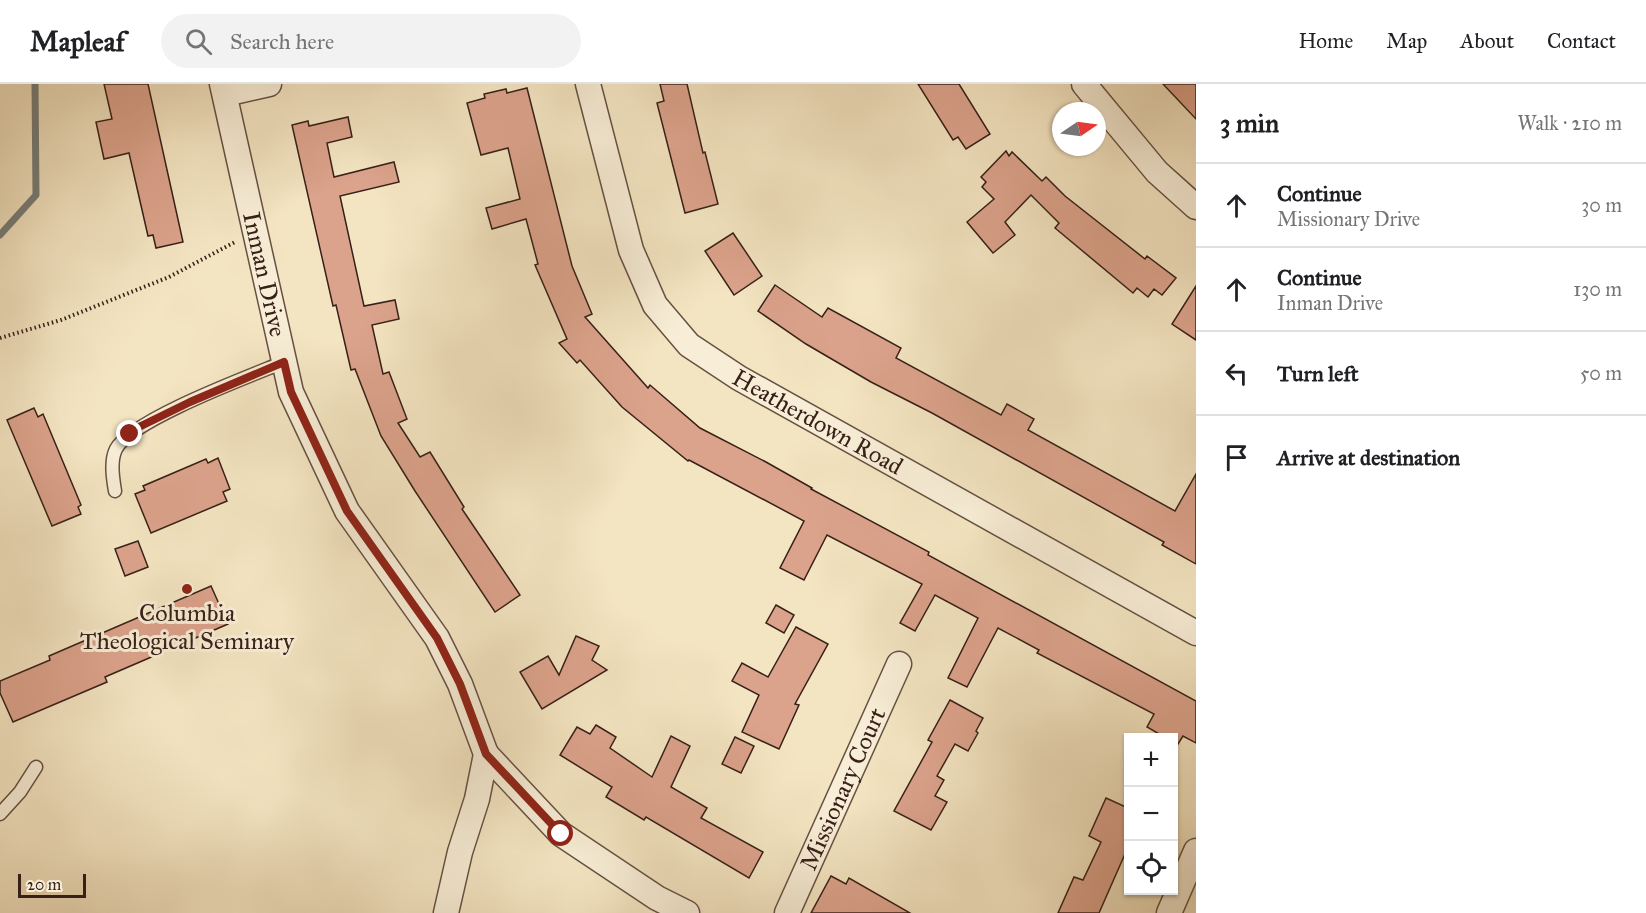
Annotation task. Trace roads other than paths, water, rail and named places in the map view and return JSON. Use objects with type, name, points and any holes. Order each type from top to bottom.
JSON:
[{"type":"street","points":[[224,89],[268,84]]},
{"type":"street","name":"Heatherdown Road","points":[[588,84],[631,250],[655,305],[689,345],[738,378],[1196,633]]},
{"type":"street","points":[[1084,84],[1157,172],[1196,207]]},
{"type":"street","name":"Inman Drive","points":[[224,89],[291,392],[347,511],[437,638],[460,684],[486,754]]},
{"type":"street","name":"Missionary Court","points":[[787,913],[899,663]]},
{"type":"street","points":[[446,913],[459,852],[477,799],[486,754]]},
{"type":"street","points":[[486,754],[561,834],[657,898],[687,913]]},
{"type":"street","points":[[1169,913],[1196,851]]},
{"type":"lane","points":[[115,491],[113,470],[116,450],[139,427],[190,402],[284,362]]},
{"type":"lane","points":[[0,814],[20,792],[36,767]]},
{"type":"waterway","points":[[0,235],[36,195],[35,84]]},
{"type":"place","name":"Columbia Theological Seminary","points":[[187,589]]}]
